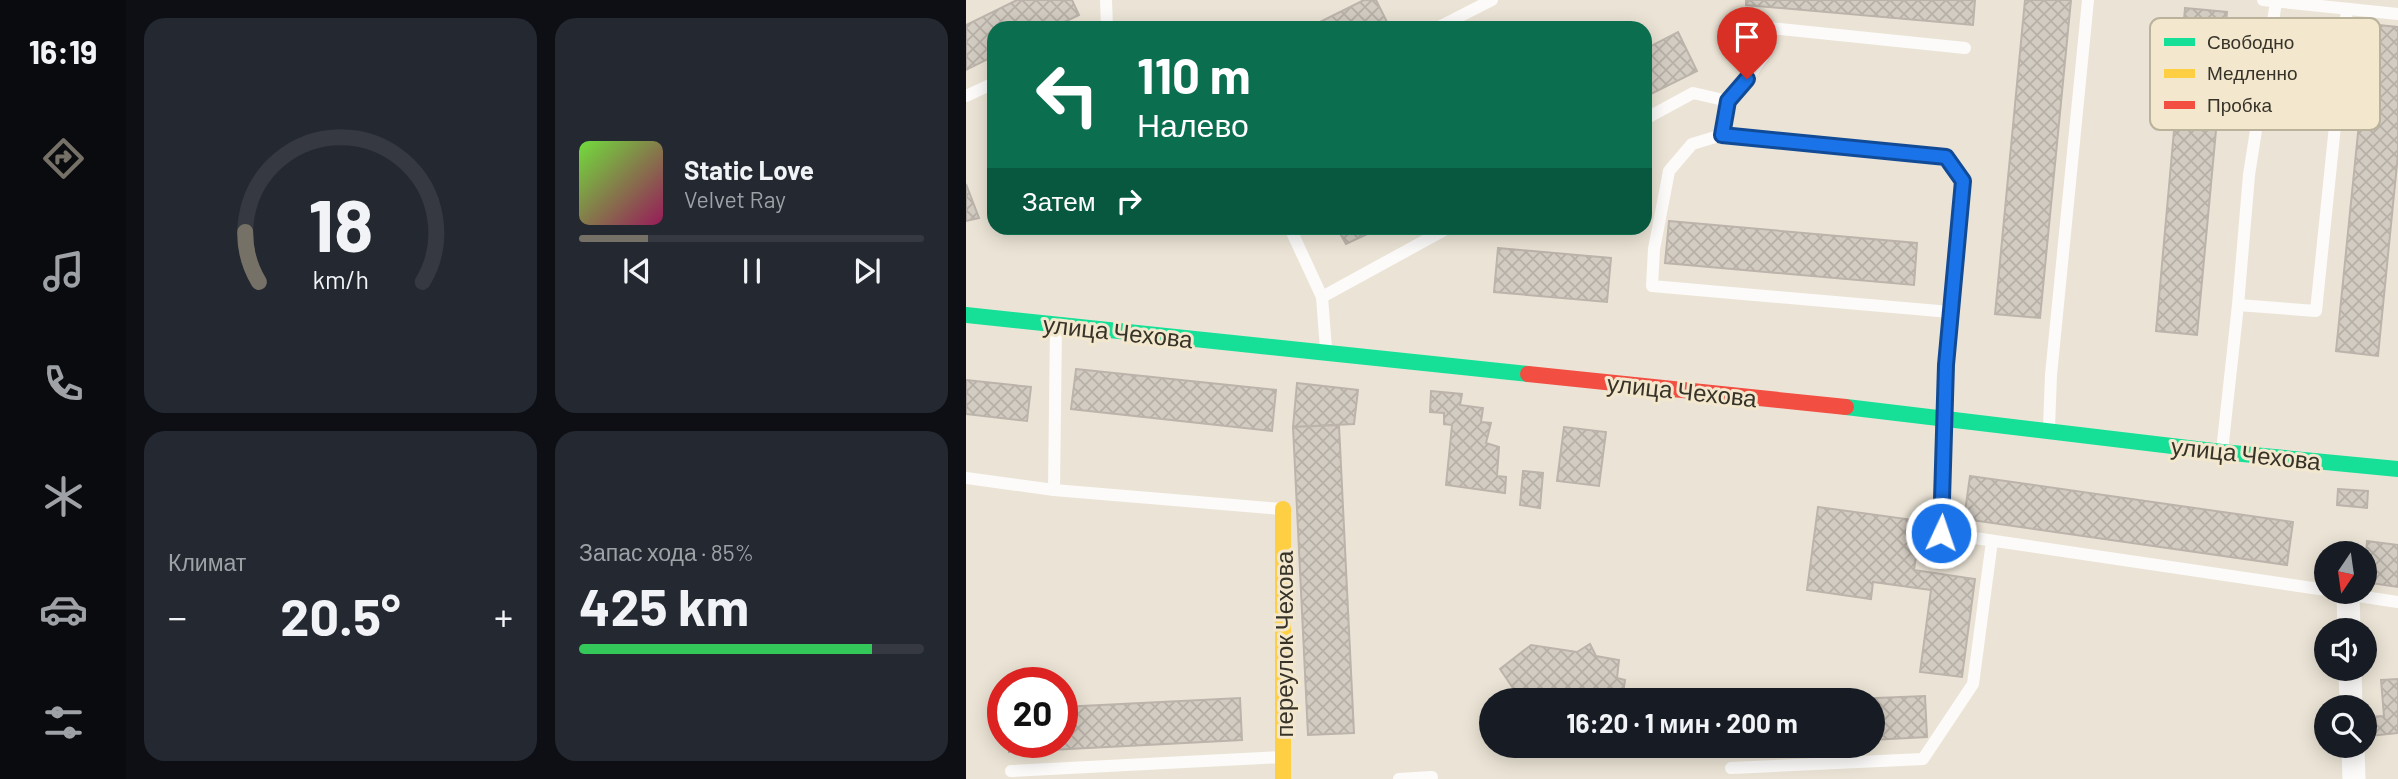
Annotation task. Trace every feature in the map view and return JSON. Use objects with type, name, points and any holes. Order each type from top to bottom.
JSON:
[{"type":"main road","name":"улица Чехова","points":[[966,314],[1945,417],[2221,452],[2398,470]]},
{"type":"main road","name":"переулок Чехова","points":[[1283,509],[1283,779]]},
{"type":"street","points":[[2353,758],[2354,779]]},
{"type":"lane","points":[[1106,0],[1107,21]]},
{"type":"lane","points":[[1451,21],[1492,0]]},
{"type":"lane","points":[[2049,430],[2051,375],[2088,0]]},
{"type":"lane","points":[[2273,1],[2398,14]]},
{"type":"lane","points":[[2346,18],[2347,9]]},
{"type":"lane","points":[[1722,135],[1728,101],[1766,52],[1770,28],[1965,48]]},
{"type":"lane","points":[[966,96],[987,86]]},
{"type":"lane","points":[[1652,115],[1693,93],[1728,101]]},
{"type":"lane","points":[[2221,452],[2255,130]]},
{"type":"lane","points":[[2238,305],[2316,311],[2335,130]]},
{"type":"lane","points":[[1950,312],[1652,286],[1654,249],[1669,171],[1692,144],[1722,135],[1946,157],[1963,181],[1950,312],[1941,533],[2314,589]]},
{"type":"lane","points":[[1293,235],[1322,297],[1326,352]]},
{"type":"lane","points":[[1322,297],[1435,235]]},
{"type":"lane","points":[[1054,490],[1056,325]]},
{"type":"lane","points":[[966,478],[1054,490],[1283,509]]},
{"type":"lane","points":[[1731,768],[1923,759],[1973,684],[1992,541]]},
{"type":"lane","points":[[2377,599],[2398,602]]},
{"type":"lane","points":[[1011,771],[1283,757]]},
{"type":"lane","points":[[1399,779],[1432,777]]},
{"type":"building","points":[[1017,0],[1072,0],[1079,15],[1067,21],[987,21],[987,60],[966,70],[966,25]]},
{"type":"building","points":[[1364,0],[1376,0],[1386,21],[1322,21]]},
{"type":"building","points":[[1746,0],[1975,0],[1973,25],[1746,5]]},
{"type":"building","points":[[2025,0],[2071,0],[2040,318],[1995,314]]},
{"type":"building","points":[[2185,8],[2227,12],[2226,18],[2184,18]]},
{"type":"building","points":[[2380,25],[2398,27],[2398,154],[2378,356],[2336,351],[2358,130],[2380,130]]},
{"type":"building","points":[[1678,32],[1697,71],[1652,94],[1652,45]]},
{"type":"building","points":[[2174,130],[2216,130],[2197,335],[2156,331]]},
{"type":"building","points":[[966,184],[979,218],[966,221]]},
{"type":"building","points":[[1669,221],[1917,243],[1914,285],[1665,263]]},
{"type":"building","points":[[1341,235],[1365,235],[1346,244]]},
{"type":"building","points":[[1498,248],[1611,258],[1607,302],[1494,292]]},
{"type":"building","points":[[1076,369],[1276,390],[1272,431],[1071,409]]},
{"type":"building","points":[[966,380],[1031,387],[1027,421],[966,414]]},
{"type":"building","points":[[1297,383],[1358,390],[1354,424],[1293,427]]},
{"type":"building","points":[[1431,391],[1462,394],[1460,405],[1483,408],[1481,422],[1491,423],[1486,443],[1499,447],[1497,476],[1506,477],[1505,493],[1446,485],[1452,425],[1444,424],[1444,413],[1430,412]]},
{"type":"building","points":[[1339,425],[1354,733],[1308,735],[1293,427]]},
{"type":"building","points":[[1564,427],[1606,432],[1599,486],[1557,481]]},
{"type":"building","points":[[1523,471],[1543,473],[1540,508],[1520,505]]},
{"type":"building","points":[[1970,476],[2293,522],[2287,565],[1964,519]]},
{"type":"building","points":[[2338,489],[2368,491],[2367,508],[2337,505]]},
{"type":"building","points":[[1818,507],[1921,521],[1914,570],[1975,579],[1962,677],[1920,672],[1931,590],[1873,582],[1871,599],[1807,590]]},
{"type":"building","points":[[2377,542],[2398,545],[2398,587],[2377,584]]},
{"type":"building","points":[[1590,644],[1596,656],[1619,660],[1617,678],[1625,680],[1624,688],[1513,688],[1500,669],[1531,645],[1577,652]]},
{"type":"building","points":[[2398,679],[2398,733],[2377,735],[2377,716],[2384,716],[2381,680]]},
{"type":"building","points":[[1925,696],[1927,737],[1885,739],[1885,698]]},
{"type":"building","points":[[1240,698],[1242,740],[1078,748],[1078,706]]},
{"type":"traffic: fast","points":[[966,315],[1528,374]]},
{"type":"traffic: fast","points":[[1846,407],[2222,452],[2398,469]]},
{"type":"traffic: slow","points":[[1283,509],[1283,779]]},
{"type":"traffic: jam","points":[[1528,374],[1846,407]]},
{"type":"route","points":[[1747,79],[1728,101],[1722,135],[1946,157],[1963,181],[1946,365],[1941,533]]}]
